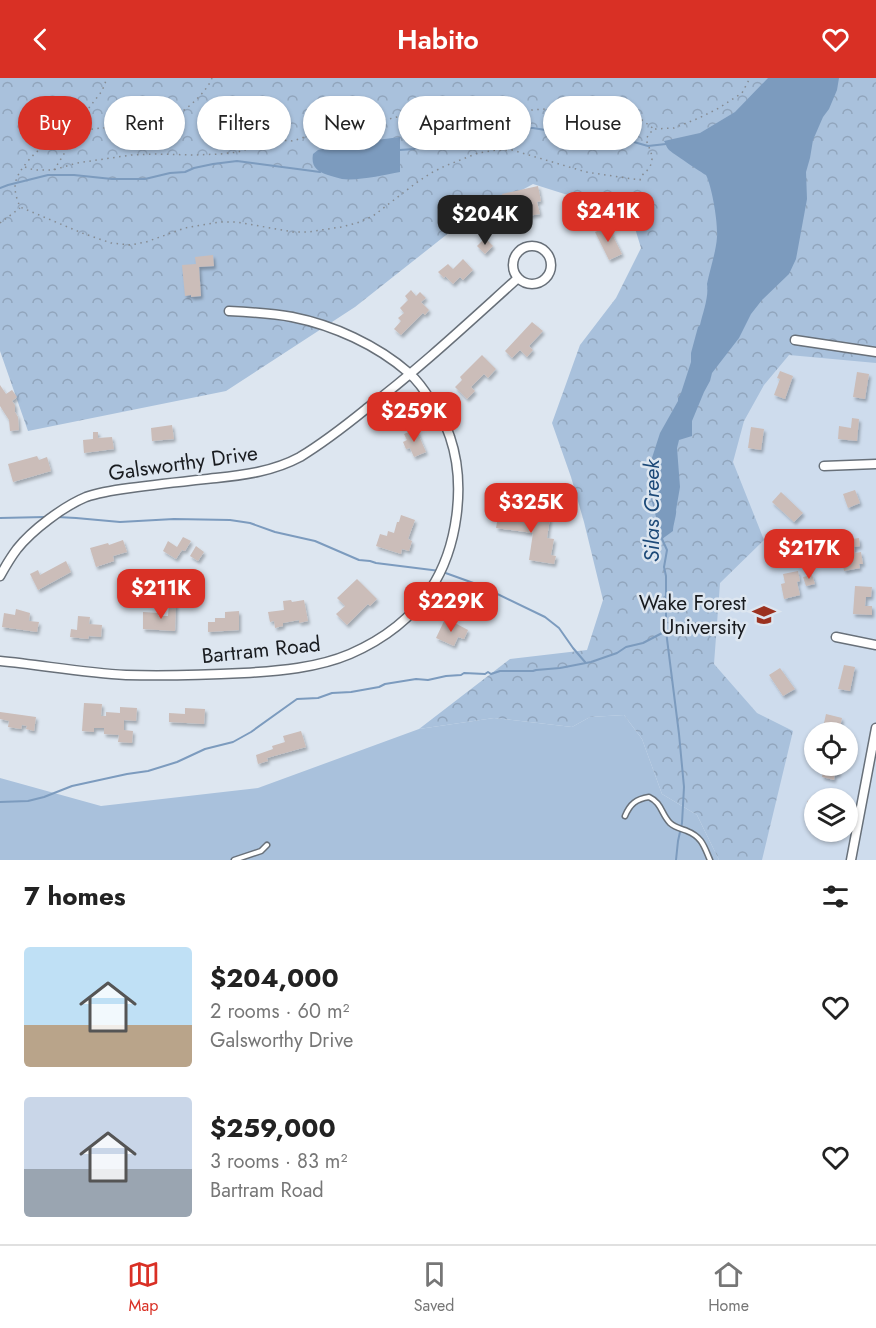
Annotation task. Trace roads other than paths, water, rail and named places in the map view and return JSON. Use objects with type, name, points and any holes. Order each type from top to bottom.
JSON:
[{"type":"street","points":[[528,245],[544,249],[551,259],[546,278],[539,283],[530,284],[518,279],[513,268],[517,251],[528,245]]},
{"type":"street","name":"Galsworthy Drive","points":[[0,576],[23,542],[48,520],[78,500],[106,492],[142,486],[230,477],[258,472],[287,463],[318,445],[388,392],[518,279]]},
{"type":"street","name":"Bartram Road","points":[[0,661],[125,675],[205,675],[293,668],[349,654],[388,633],[418,606],[431,589],[446,556],[456,522],[458,472],[451,438],[426,392],[410,374],[391,359],[363,342],[325,326],[292,317],[229,311]]},
{"type":"street","points":[[795,340],[876,352]]},
{"type":"street","points":[[824,466],[876,464]]},
{"type":"street","points":[[836,637],[876,645]]},
{"type":"street","points":[[851,860],[876,728]]},
{"type":"lane","points":[[625,816],[635,801],[649,797],[655,800],[669,822],[697,836],[702,841],[710,860]]},
{"type":"lane","points":[[234,860],[261,851],[267,845]]},
{"type":"waterway","points":[[531,128],[576,135],[606,135],[648,146],[666,144]]},
{"type":"waterway","points":[[0,188],[48,175],[145,179],[237,161],[320,172]]},
{"type":"waterway","points":[[0,518],[45,517]]},
{"type":"waterway","points":[[57,517],[120,522],[174,519],[230,520],[250,523],[275,532],[315,541],[359,560],[440,571],[479,585],[545,617],[559,628],[585,662]]},
{"type":"waterway","name":"Silas Creek","points":[[663,536],[667,550],[664,567],[666,631],[684,787],[682,823],[676,860]]},
{"type":"waterway","points":[[0,802],[28,801],[72,786],[148,771],[177,762],[205,749],[233,742],[297,699],[318,698],[332,693],[351,692],[385,684],[416,679],[428,680],[464,673],[485,674],[488,672],[491,674],[500,671],[560,668],[591,662],[617,653],[666,631]]},
{"type":"place","name":"Wake Forest University","points":[[764,615]]}]
